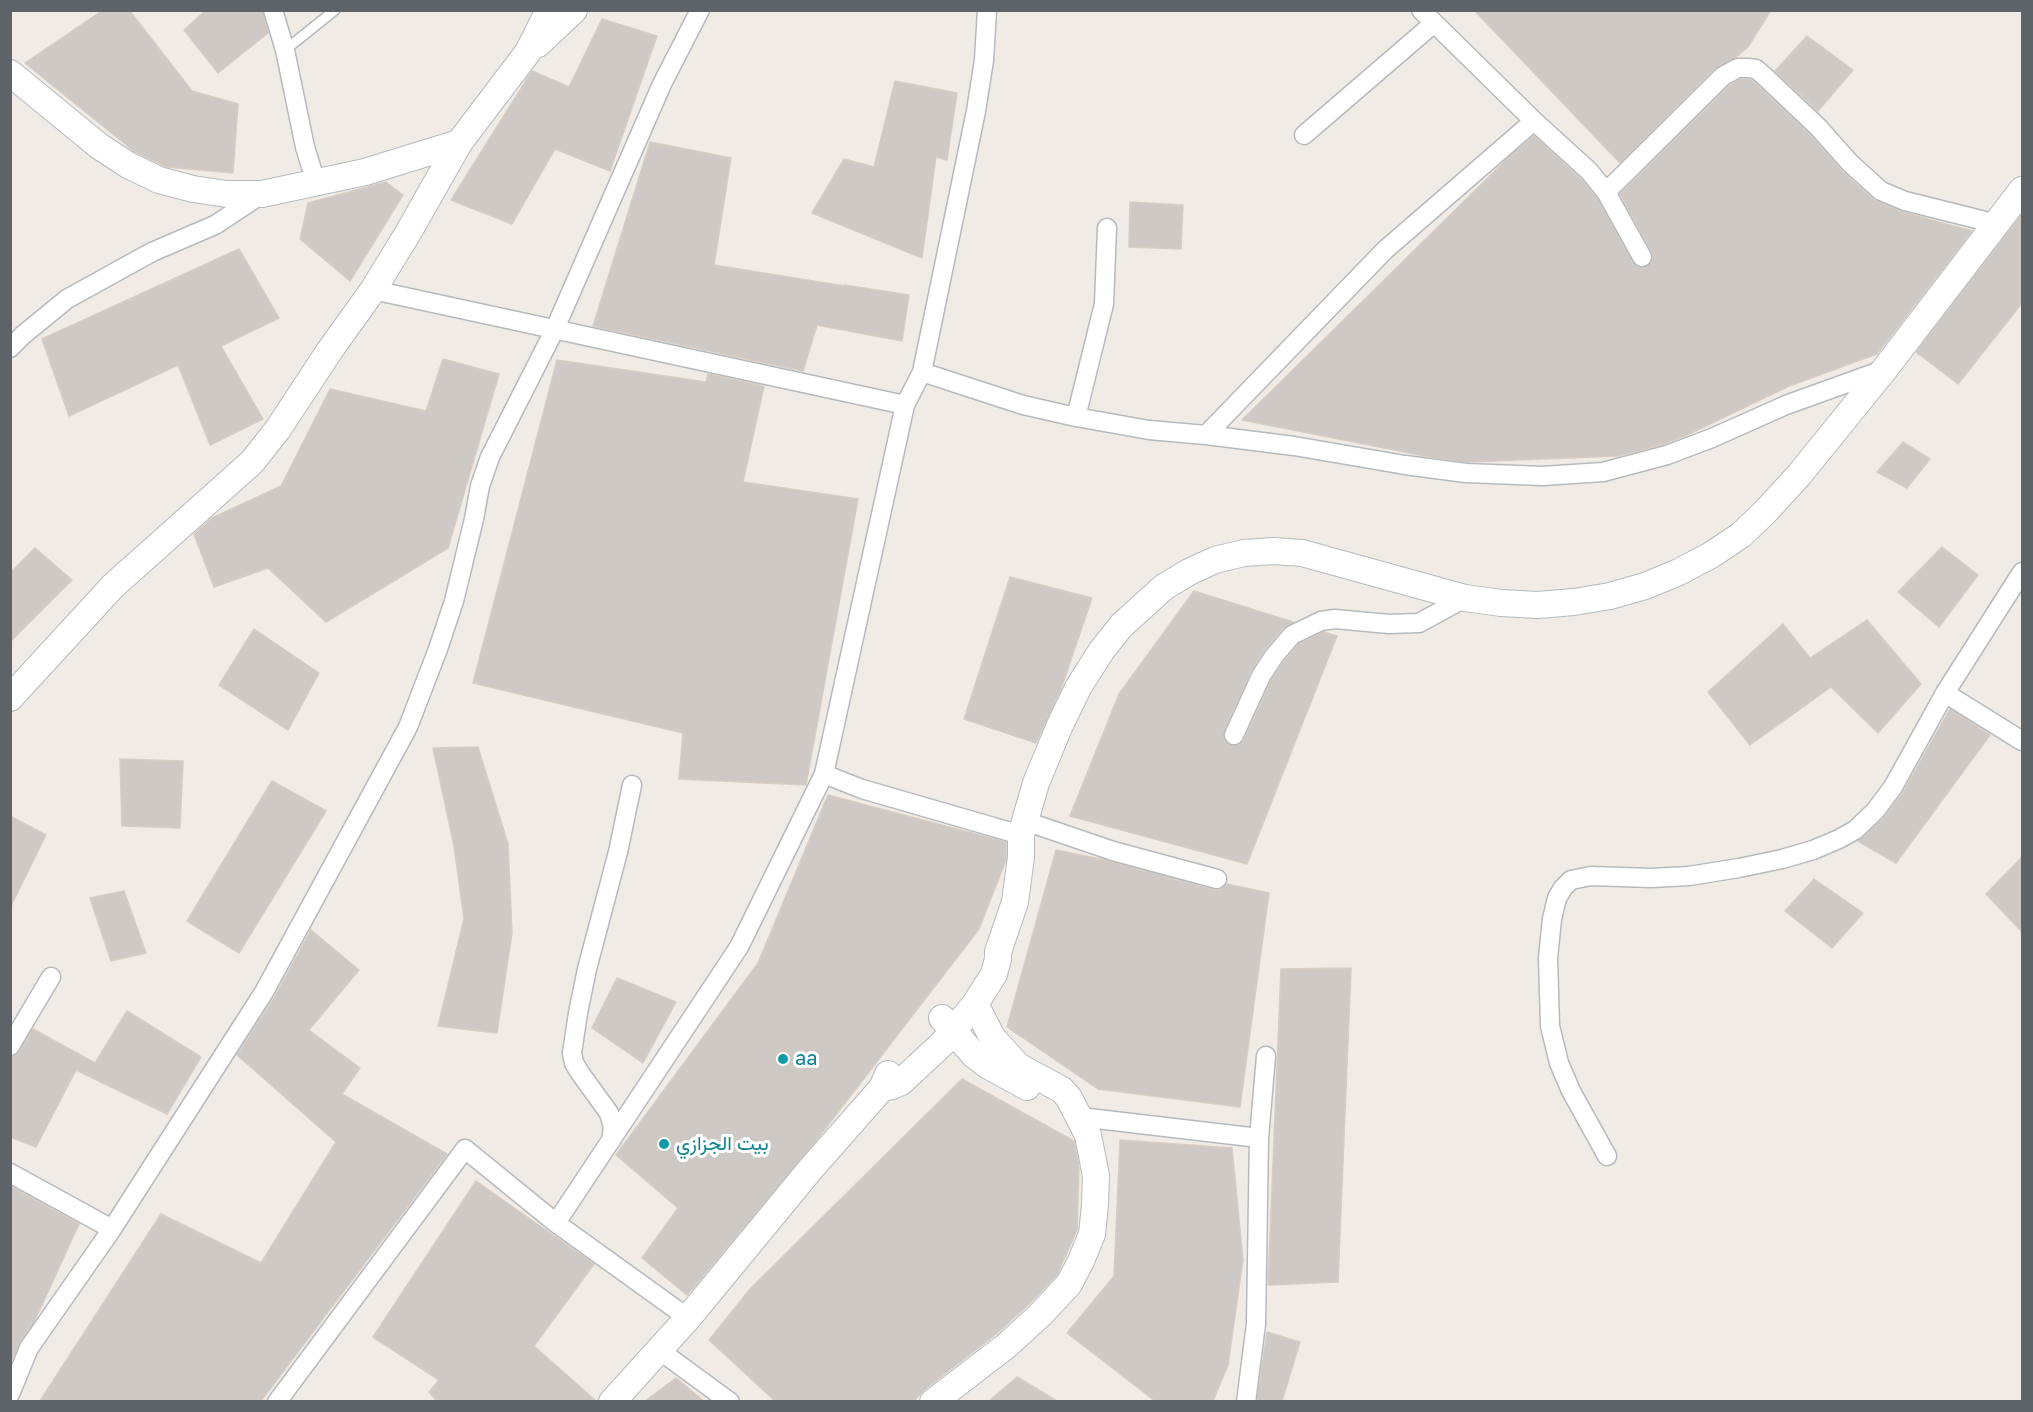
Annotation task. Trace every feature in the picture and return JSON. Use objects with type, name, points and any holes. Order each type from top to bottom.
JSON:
[{"type":"street","points":[[273,10],[285,50],[305,147],[316,183]]},
{"type":"street","points":[[10,698],[113,586],[252,462],[278,429],[373,290],[408,234],[459,143],[528,52],[574,10]]},
{"type":"street","points":[[10,1394],[29,1348],[112,1229],[264,992],[408,726],[454,601],[480,486],[490,457],[554,331],[662,84],[700,10]]},
{"type":"street","points":[[556,1223],[739,947],[824,774],[905,405],[922,372],[976,111],[984,60],[987,10]]},
{"type":"street","points":[[528,52],[544,15]]},
{"type":"street","points":[[1305,135],[1427,17],[1589,171],[1606,192],[1642,257]]},
{"type":"street","points":[[1606,192],[1723,76],[1738,68],[1748,68],[1756,69],[1763,75],[1881,191],[1905,201],[1997,224]]},
{"type":"street","points":[[10,73],[99,146],[128,165],[159,180],[193,189],[227,194],[262,194],[365,172],[459,143]]},
{"type":"street","points":[[1206,435],[1385,250],[1534,121]]},
{"type":"street","points":[[612,1401],[688,1318],[809,1171],[882,1088],[893,1069],[915,1048],[975,1004],[994,974],[998,952],[1015,902],[1023,828],[1036,783],[1060,725],[1079,686],[1102,650],[1122,625],[1164,587],[1188,572],[1215,560],[1244,553],[1273,551],[1302,553],[1466,598],[1538,605],[1610,596],[1645,586],[1679,572],[1711,555],[1741,535],[1799,475],[1884,370],[2022,190]]},
{"type":"street","points":[[10,348],[67,299],[152,252],[215,225],[262,194]]},
{"type":"street","points":[[1076,417],[1104,304],[1107,228]]},
{"type":"street","points":[[373,290],[554,331],[905,405]]},
{"type":"street","points":[[922,372],[1023,405],[1149,430],[1294,446],[1466,473],[1543,477],[1603,472],[1667,455],[1786,405],[1884,370]]},
{"type":"street","points":[[1607,1156],[1571,1091],[1559,1064],[1550,1026],[1548,958],[1552,919],[1557,898],[1563,888],[1571,880],[1591,876],[1651,878],[1689,876],[1739,868],[1782,859],[1839,839],[1856,830],[1875,811],[1893,787],[1945,693],[2022,572]]},
{"type":"street","points":[[1234,735],[1261,676],[1292,634],[1321,621],[1335,619],[1389,624],[1419,623],[1466,598]]},
{"type":"street","points":[[1945,693],[2022,741]]},
{"type":"street","points":[[824,774],[862,789],[1217,879]]},
{"type":"street","points":[[610,1143],[613,1127],[609,1113],[580,1073],[574,1063],[572,1053],[578,1013],[618,852],[632,785]]},
{"type":"street","points":[[948,1025],[982,963],[998,952]]},
{"type":"street","points":[[10,1046],[51,977]]},
{"type":"street","points":[[933,1401],[1006,1346],[1041,1315],[1069,1284],[1092,1234],[1096,1176],[1088,1135],[1076,1109],[1062,1090],[1018,1066],[992,1037],[975,1004]]},
{"type":"street","points":[[948,1025],[963,1044],[987,1065],[1053,1101],[1076,1109],[1259,1138]]},
{"type":"street","points":[[1246,1401],[1256,1324],[1259,1138],[1266,1056]]},
{"type":"street","points":[[277,1401],[465,1149],[556,1223],[688,1318]]},
{"type":"street","points":[[10,1173],[112,1229]]},
{"type":"street","points":[[659,1350],[730,1401]]},
{"type":"lane","points":[[285,50],[335,10]]},
{"type":"building","points":[[103,10],[129,10],[192,91],[238,104],[233,173],[167,167],[135,152],[25,63]]},
{"type":"building","points":[[206,10],[262,10],[268,33],[218,73],[184,30]]},
{"type":"building","points":[[1474,10],[1771,10],[1748,47],[1735,58],[1715,68],[1620,163]]},
{"type":"building","points":[[602,19],[657,36],[610,171],[555,149],[512,224],[451,200],[532,71],[569,87]]},
{"type":"building","points":[[1807,36],[1853,70],[1818,111],[1775,71]]},
{"type":"building","points":[[1741,79],[1754,82],[1874,200],[1902,212],[1972,231],[1877,354],[1789,386],[1687,435],[1664,444],[1618,456],[1467,462],[1430,457],[1242,420],[1508,158],[1534,136],[1581,179],[1597,198],[1633,263],[1641,268],[1648,266],[1653,258],[1652,252],[1620,194],[1730,85]]},
{"type":"building","points":[[895,81],[957,93],[947,160],[936,157],[922,258],[812,213],[844,159],[874,167]]},
{"type":"building","points":[[650,142],[731,158],[714,265],[909,295],[902,341],[817,325],[803,371],[593,326]]},
{"type":"building","points":[[386,182],[403,195],[350,281],[300,239],[308,203]]},
{"type":"building","points":[[1130,202],[1183,205],[1181,249],[1129,247]]},
{"type":"building","points":[[2022,214],[2022,303],[1958,384],[1916,352]]},
{"type":"building","points":[[239,249],[279,318],[221,346],[263,419],[210,445],[178,365],[69,416],[42,339]]},
{"type":"building","points":[[443,359],[499,374],[448,548],[326,622],[268,568],[214,587],[194,534],[212,518],[281,486],[330,389],[426,411]]},
{"type":"building","points":[[557,360],[706,382],[708,374],[764,386],[743,482],[858,499],[806,785],[679,779],[683,733],[473,683]]},
{"type":"building","points":[[1903,442],[1930,459],[1907,488],[1877,472]]},
{"type":"building","points":[[1942,547],[1978,575],[1939,627],[1898,592]]},
{"type":"building","points":[[35,548],[72,580],[10,642],[10,573]]},
{"type":"building","points":[[1010,577],[1092,598],[1061,689],[1036,743],[964,719]]},
{"type":"building","points":[[1194,591],[1293,622],[1283,628],[1265,649],[1251,671],[1224,731],[1225,741],[1230,745],[1240,744],[1244,740],[1271,681],[1299,644],[1324,632],[1337,636],[1247,864],[1070,816],[1119,694]]},
{"type":"building","points":[[1867,620],[1921,684],[1878,733],[1831,687],[1750,745],[1708,692],[1783,624],[1810,658]]},
{"type":"building","points":[[254,629],[319,673],[288,730],[219,685]]},
{"type":"building","points":[[1950,709],[1990,735],[1896,863],[1858,841],[1883,819],[1902,794]]},
{"type":"building","points":[[478,747],[508,844],[512,933],[497,1033],[438,1026],[464,919],[454,846],[433,748]]},
{"type":"building","points":[[120,759],[183,761],[180,828],[122,826]]},
{"type":"building","points":[[272,781],[326,811],[239,953],[187,921]]},
{"type":"building","name":"aa","points":[[828,795],[1006,842],[1006,860],[979,929],[815,1142],[687,1295],[642,1258],[678,1208],[616,1155],[758,963]]},
{"type":"building","points":[[10,816],[46,835],[10,908]]},
{"type":"building","points":[[1056,850],[1105,860],[1214,890],[1220,890],[1227,884],[1269,893],[1240,1107],[1098,1089],[1007,1027]]},
{"type":"building","points":[[2022,857],[2022,932],[1986,894]]},
{"type":"building","points":[[1814,879],[1863,913],[1832,948],[1785,911]]},
{"type":"building","points":[[124,891],[146,953],[111,961],[90,898]]},
{"type":"building","points":[[311,930],[359,970],[309,1030],[360,1068],[342,1094],[447,1154],[261,1401],[40,1401],[161,1214],[261,1263],[336,1142],[237,1055],[274,998]]},
{"type":"building","points":[[1351,968],[1338,1282],[1268,1285],[1281,969]]},
{"type":"building","points":[[617,978],[676,1002],[643,1063],[592,1028]]},
{"type":"building","points":[[127,1011],[201,1057],[167,1114],[76,1070],[36,1147],[10,1137],[10,1057],[19,1052],[33,1029],[95,1063]]},
{"type":"building","points":[[962,1079],[1074,1141],[1079,1167],[1077,1230],[1057,1275],[996,1334],[924,1390],[914,1401],[775,1401],[709,1340],[751,1288]]},
{"type":"building","points":[[1120,1140],[1232,1148],[1243,1260],[1228,1365],[1213,1401],[1155,1401],[1067,1333],[1114,1276]]},
{"type":"building","points":[[476,1181],[594,1264],[534,1346],[596,1401],[437,1401],[429,1392],[439,1380],[373,1337]]},
{"type":"building","points":[[10,1186],[79,1224],[35,1320],[20,1342],[10,1363]]},
{"type":"building","points":[[1267,1332],[1300,1342],[1282,1401],[1257,1401]]},
{"type":"building","points":[[1017,1377],[1057,1401],[989,1401]]},
{"type":"building","points":[[676,1378],[704,1401],[645,1401]]},
{"type":"place","name":"aa","points":[[783,1059]]},
{"type":"place","name":"بيت الجزازي","points":[[664,1144]]}]
